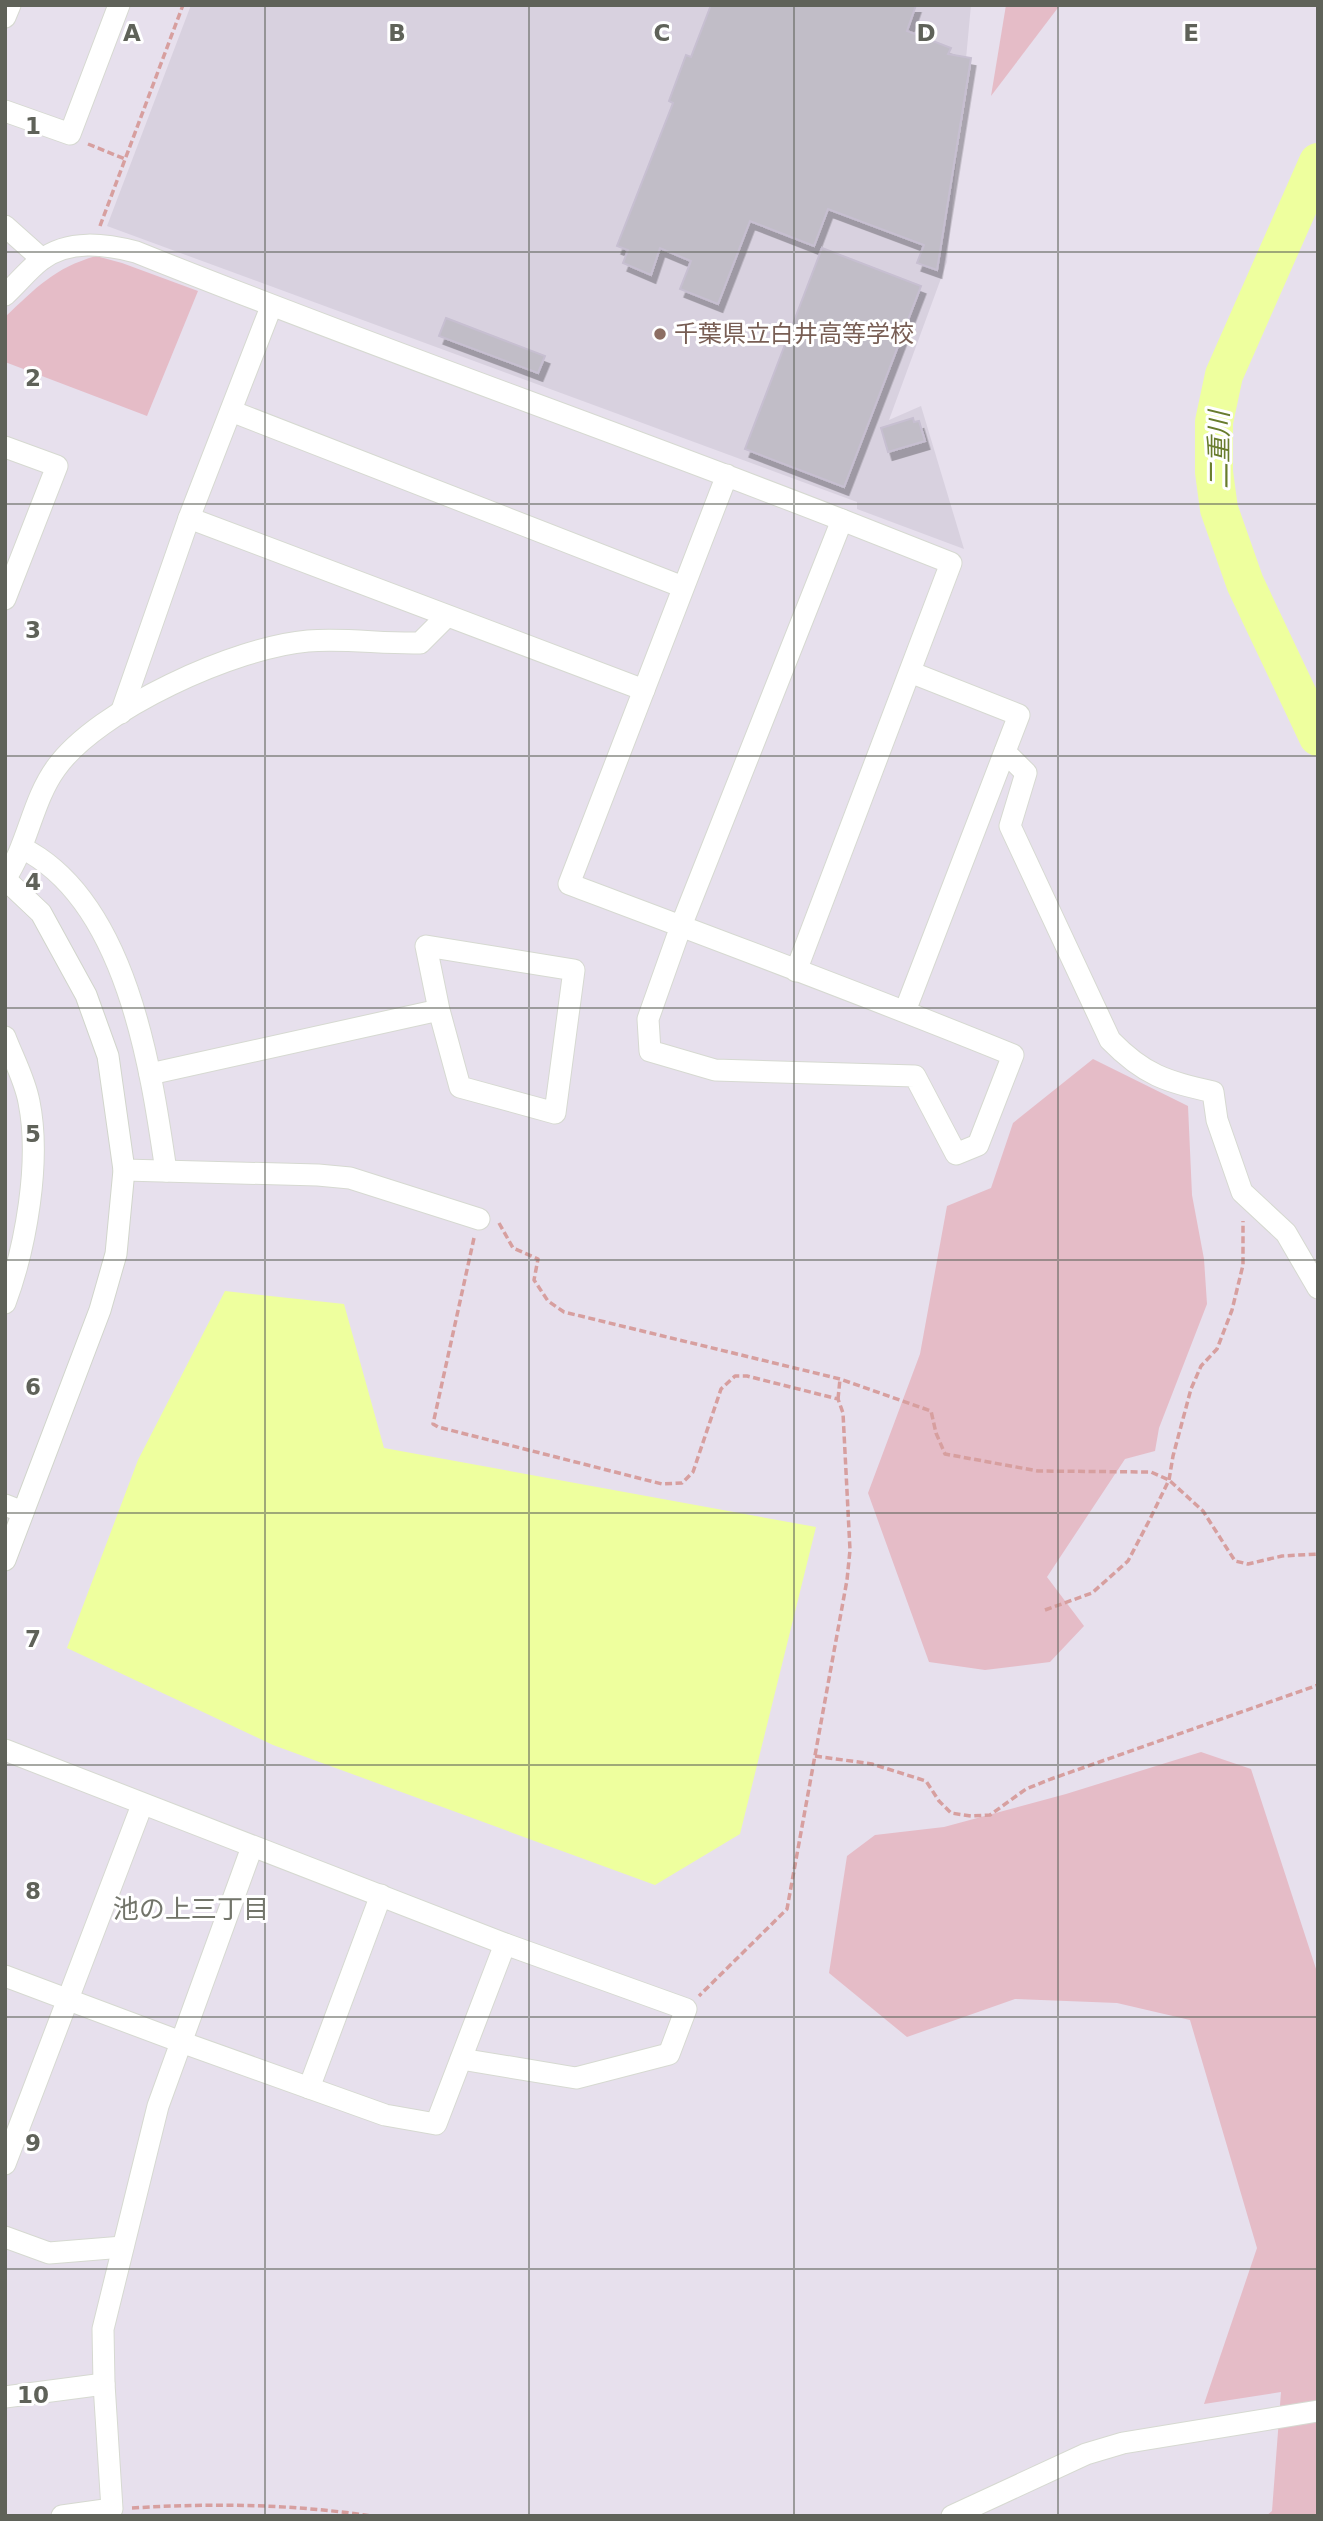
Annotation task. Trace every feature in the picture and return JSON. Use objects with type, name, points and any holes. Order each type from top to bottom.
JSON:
[{"type":"street","points":[[5,17],[10,5]]},
{"type":"street","points":[[5,111],[70,134],[119,5]]},
{"type":"street","points":[[5,226],[42,259]]},
{"type":"street","points":[[5,295],[42,259],[72,246],[113,246],[136,252],[271,307],[727,475],[951,563],[796,971]]},
{"type":"street","points":[[121,713],[190,518],[271,307]]},
{"type":"street","points":[[231,411],[684,587]]},
{"type":"street","points":[[5,446],[57,466],[5,599]]},
{"type":"street","points":[[727,475],[569,884],[681,926],[796,971],[905,1011],[1013,1055],[978,1145],[956,1154],[915,1076],[715,1070],[650,1051],[648,1019],[681,926],[842,520]]},
{"type":"street","points":[[190,518],[644,691]]},
{"type":"street","points":[[5,1560],[14,1508],[100,1310],[116,1254],[124,1170],[108,1056],[86,995],[41,913],[5,879],[18,860],[27,830],[54,770],[71,749],[121,713],[192,673],[245,653],[308,641],[420,643],[447,616]]},
{"type":"street","points":[[905,1011],[1019,715],[909,672]]},
{"type":"street","points":[[1005,752],[1026,773],[1010,826],[1110,1040],[1133,1063],[1170,1082],[1213,1092],[1217,1120],[1242,1192],[1286,1233],[1318,1289]]},
{"type":"street","points":[[22,848],[42,858],[85,902],[112,950],[128,994],[150,1074],[166,1171]]},
{"type":"street","points":[[426,946],[574,970],[555,1113],[460,1087],[439,1010],[426,946]]},
{"type":"street","points":[[150,1074],[439,1010]]},
{"type":"street","points":[[5,1037],[29,1102],[33,1154],[27,1224],[9,1279],[5,1303]]},
{"type":"street","points":[[124,1170],[350,1178],[479,1219]]},
{"type":"street","points":[[8,1759],[142,1805],[505,1944],[686,2009],[669,2054],[576,2078],[461,2059]]},
{"type":"street","points":[[5,2164],[142,1805]]},
{"type":"street","points":[[62,2516],[112,2509],[103,2329],[158,2106],[252,1847]]},
{"type":"street","points":[[309,2088],[380,1895]]},
{"type":"street","points":[[5,1976],[385,2115],[436,2124],[505,1944]]},
{"type":"street","points":[[5,2237],[49,2253],[123,2247]]},
{"type":"street","points":[[5,2397],[104,2384]]},
{"type":"street","points":[[952,2516],[1086,2454],[1123,2442],[1318,2412]]},
{"type":"path","points":[[100,226],[183,5]]},
{"type":"path","points":[[70,134],[75,139],[125,159]]},
{"type":"path","points":[[1045,1609],[1092,1593],[1128,1561],[1169,1480],[1191,1390],[1201,1366],[1217,1349],[1232,1310],[1243,1265],[1242,1192]]},
{"type":"path","points":[[838,1399],[747,1376],[735,1376],[721,1389],[693,1472],[682,1483],[662,1484],[433,1424],[479,1219],[486,1217],[497,1220],[513,1248],[538,1259],[534,1280],[548,1301],[564,1312],[840,1379],[904,1400],[930,1411],[945,1454],[1038,1471],[1151,1472],[1169,1480],[1203,1511],[1235,1561],[1248,1564],[1282,1556],[1318,1554]]},
{"type":"path","points":[[686,2009],[787,1909],[847,1580],[850,1550],[843,1413],[838,1399],[840,1379]]},
{"type":"path","points":[[815,1756],[872,1764],[926,1781],[939,1801],[951,1812],[971,1816],[990,1815],[1026,1789],[1038,1784],[1318,1685]]},
{"type":"path","points":[[112,2509],[206,2504],[278,2506],[372,2516]]},
{"type":"shaded area","name":"千葉県立白井高等学校","points":[[191,5],[971,5],[947,262],[889,420],[921,406],[964,549],[857,509],[857,502],[107,226]]},
{"type":"shaded area","points":[[1006,5],[1060,5],[991,96]]},
{"type":"shaded area","points":[[96,256],[198,291],[147,416],[5,362],[5,317],[36,288],[57,273]]},
{"type":"shaded area","points":[[1093,1059],[1188,1106],[1192,1195],[1204,1259],[1207,1304],[1159,1428],[1155,1451],[1125,1459],[1047,1577],[1084,1626],[1050,1662],[985,1670],[929,1662],[868,1493],[920,1354],[947,1206],[991,1188],[1013,1123]]},
{"type":"shaded area","points":[[225,1291],[344,1304],[384,1448],[816,1527],[740,1834],[655,1885],[273,1745],[67,1648],[138,1460]]},
{"type":"shaded area","points":[[1201,1752],[1251,1769],[1318,1975],[1318,2516],[1266,2516],[1272,2511],[1281,2392],[1204,2404],[1257,2248],[1190,2020],[1117,2003],[1015,1999],[907,2037],[829,1973],[847,1856],[875,1835],[944,1827],[1066,1794]]},
{"type":"building","points":[[711,5],[916,5],[907,31],[951,48],[948,54],[971,58],[937,270],[917,263],[924,245],[828,209],[814,246],[750,221],[718,304],[680,289],[691,261],[660,248],[651,275],[623,263],[628,250],[617,246],[673,103],[669,101],[686,55],[691,57]]},
{"type":"building","points":[[822,248],[921,286],[844,487],[745,449]]},
{"type":"building","points":[[446,318],[545,356],[538,373],[439,336]]},
{"type":"building","points":[[913,418],[914,422],[919,421],[925,441],[888,452],[881,428]]},
{"type":"waterway","name":"二重川","points":[[1318,162],[1224,375],[1214,422],[1214,472],[1219,509],[1245,583],[1318,737]]},
{"type":"place","name":"千葉県立白井高等学校","points":[[660,334]]},
{"type":"district","name":"池の上三丁目","points":[[191,1909]]}]
